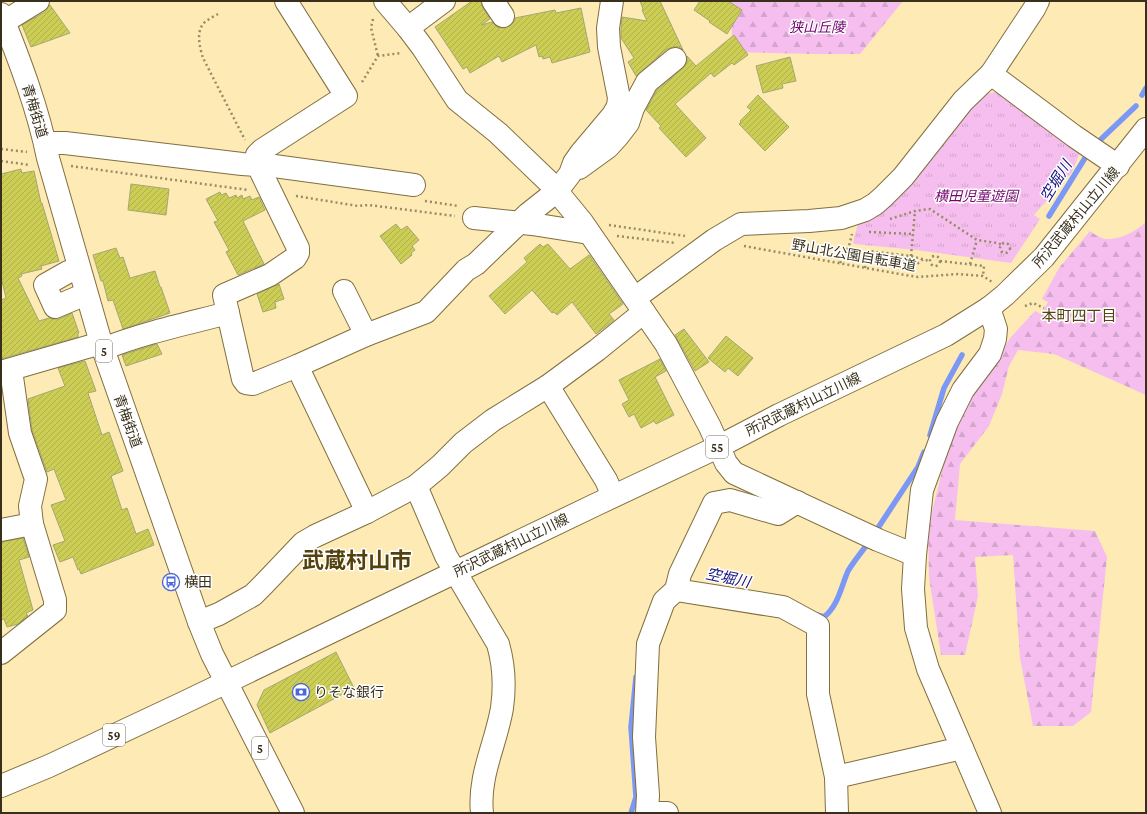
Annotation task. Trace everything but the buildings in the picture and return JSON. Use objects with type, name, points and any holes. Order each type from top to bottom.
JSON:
[{"type":"street","points":[[3,18],[38,1]]},
{"type":"street","points":[[286,1],[346,96],[262,150],[257,160],[265,181],[298,248],[298,253],[296,258],[270,275],[224,295],[243,379],[246,383],[254,384],[366,335],[426,312],[466,270],[476,264],[563,183],[608,147],[628,123],[633,108],[646,82],[675,59]]},
{"type":"street","points":[[408,28],[444,1]]},
{"type":"street","points":[[563,183],[581,153],[613,116],[618,106],[618,90],[609,47],[608,28],[612,1]]},
{"type":"street","points":[[199,622],[219,614],[253,595],[303,543],[309,539],[367,512],[416,486],[440,466],[463,443],[493,420],[548,386],[597,350],[640,305],[714,240],[741,224],[841,218],[856,214],[870,207],[883,197],[903,177],[963,101],[991,74],[1038,1]]},
{"type":"street","points":[[380,8],[408,28],[457,100],[498,133],[550,183],[563,183]]},
{"type":"street","name":"青梅街道","points":[[3,18],[26,79],[39,147],[48,158],[102,346],[199,622],[212,654],[293,813]]},
{"type":"street","points":[[991,74],[1074,136],[1118,166]]},
{"type":"street","name":"所沢武蔵村山立川線","points":[[226,682],[718,447],[779,415],[946,335],[989,308],[1011,290],[1044,257],[1146,129]]},
{"type":"street","points":[[39,147],[64,142],[242,164],[257,160],[414,185]]},
{"type":"street","points":[[563,183],[582,222],[596,228],[640,305],[666,344],[710,427],[726,463],[734,473],[872,537],[915,555]]},
{"type":"street","points":[[474,218],[520,223],[596,228]]},
{"type":"street","points":[[79,268],[68,272],[45,285],[55,307],[86,294]]},
{"type":"street","points":[[344,291],[366,335]]},
{"type":"street","points":[[989,308],[996,329],[995,339],[990,354],[963,390],[947,422],[922,490],[913,589],[916,628],[928,669],[990,813]]},
{"type":"street","points":[[1,653],[55,610],[55,600],[32,524],[30,506],[36,479],[20,432],[6,371],[115,344],[164,329],[228,313]]},
{"type":"street","points":[[297,366],[367,512]]},
{"type":"street","points":[[548,386],[606,480],[613,496]]},
{"type":"street","points":[[416,486],[446,556],[498,644],[503,666],[504,684],[502,708],[482,786],[480,800],[482,813]]},
{"type":"street","points":[[667,813],[648,813],[644,737],[648,644],[664,601],[678,582],[714,503],[730,500],[778,514],[797,502]]},
{"type":"street","points":[[1,530],[32,524]]},
{"type":"street","points":[[678,582],[784,607],[818,626],[818,694],[836,777],[837,813]]},
{"type":"street","name":"59","points":[[1,786],[49,766],[226,682]]},
{"type":"street","points":[[836,777],[962,748]]},
{"type":"path","points":[[346,96],[353,94],[356,91],[378,56],[371,28],[380,8]]},
{"type":"path","points":[[218,14],[204,23],[200,30],[200,49],[203,58],[257,160]]},
{"type":"path","points":[[378,56],[417,51],[423,48]]},
{"type":"path","points":[[1,149],[39,147]]},
{"type":"path","points":[[1,161],[37,166]]},
{"type":"path","points":[[70,166],[249,190]]},
{"type":"path","points":[[289,196],[358,206],[369,205],[474,218]]},
{"type":"path","points":[[883,221],[915,211],[930,209],[977,240],[1002,245]]},
{"type":"path","points":[[911,256],[915,211]]},
{"type":"path","points":[[596,228],[687,237]]},
{"type":"path","points":[[840,263],[849,246],[854,228]]},
{"type":"path","points":[[869,232],[913,234]]},
{"type":"path","points":[[612,236],[679,244]]},
{"type":"path","points":[[970,264],[977,240]]},
{"type":"path","name":"野山北公園自転車道","points":[[738,244],[918,277],[958,274],[983,276]]},
{"type":"path","points":[[866,268],[869,251],[911,256],[929,260],[936,256],[940,261],[984,266],[983,276],[992,281],[995,285]]},
{"type":"path","points":[[868,257],[917,264],[924,259]]},
{"type":"path","points":[[929,260],[931,265],[934,266],[939,264],[940,261]]},
{"type":"path","points":[[1020,307],[1033,302],[1044,308]]},
{"type":"green space","name":"狭山丘陵","points":[[730,1],[903,1],[860,54],[815,54],[733,52]]},
{"type":"green space","name":"横田児童遊園","points":[[995,92],[1009,96],[1081,150],[1072,172],[1034,215],[1040,219],[1011,263],[916,250],[854,244],[853,242],[859,220],[980,96]]},
{"type":"green space","points":[[1146,222],[1146,395],[1054,354],[1018,350],[1009,366],[1002,394],[989,426],[960,464],[955,520],[1095,531],[1107,557],[1091,712],[1073,726],[1033,726],[1020,658],[1013,555],[975,557],[978,596],[965,655],[941,655],[929,577],[928,528],[948,447],[965,405],[1011,337],[1035,311],[1041,314],[1048,302],[1042,299],[1059,268],[1090,231],[1097,236],[1105,239],[1111,239],[1122,237]]},
{"type":"waterway","name":"空堀川","points":[[1142,95],[1146,88]]},
{"type":"waterway","name":"空堀川","points":[[1097,143],[1136,106]]},
{"type":"waterway","name":"空堀川","points":[[1049,216],[1085,158]]},
{"type":"waterway","name":"空堀川","points":[[930,435],[944,388],[962,355]]},
{"type":"waterway","name":"空堀川","points":[[874,534],[918,467],[924,452]]},
{"type":"waterway","name":"空堀川","points":[[817,615],[824,617],[829,613],[839,596],[848,571],[870,541]]},
{"type":"waterway","name":"空堀川","points":[[631,813],[636,797],[631,727],[636,677]]},
{"type":"place","name":"横田","points":[[171,582]]},
{"type":"place","name":"りそな銀行","points":[[301,692]]},
{"type":"district","name":"本町四丁目","points":[[1079,316]]},
{"type":"district","name":"武蔵村山市","points":[[357,560]]}]
